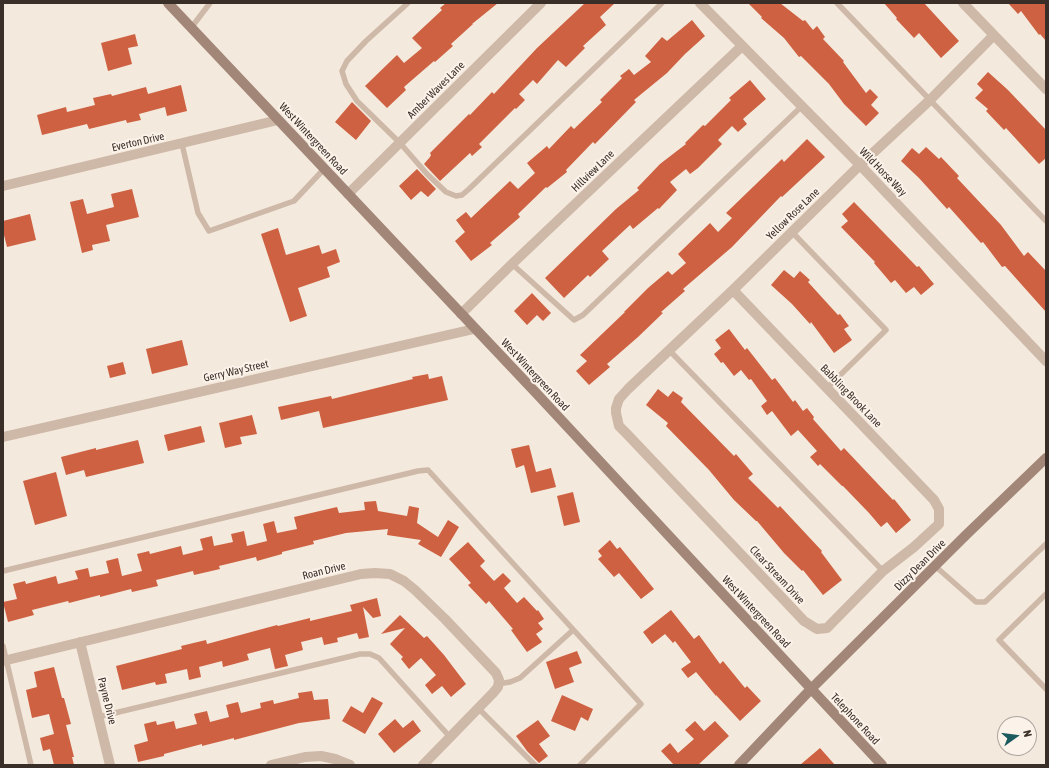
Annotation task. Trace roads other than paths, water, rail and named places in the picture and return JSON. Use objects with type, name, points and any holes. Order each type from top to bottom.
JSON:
[{"type":"main road","name":"West Wintergreen Road","points":[[168,3],[538,395],[811,689]]},
{"type":"main road","name":"Dizzy Dean Drive","points":[[811,689],[1046,458]]},
{"type":"main road","points":[[740,765],[811,689]]},
{"type":"main road","name":"Telephone Road","points":[[811,689],[882,765]]},
{"type":"street","name":"Amber Waves Lane","points":[[348,194],[541,3]]},
{"type":"street","name":"Wild Horse Way","points":[[700,3],[860,165],[1046,361]]},
{"type":"street","points":[[963,3],[1046,89]]},
{"type":"street","name":"Yellow Rose Lane","points":[[616,413],[619,399],[733,290],[860,165],[930,100],[994,36]]},
{"type":"street","name":"Hillview Lane","points":[[461,314],[742,46]]},
{"type":"street","name":"Everton Drive","points":[[3,186],[278,120]]},
{"type":"street","name":"Babbling Brook Lane","points":[[733,290],[934,500],[939,509],[940,524]]},
{"type":"street","name":"Gerry Way Street","points":[[3,437],[474,328]]},
{"type":"street","name":"Clear Stream Drive","points":[[616,413],[619,426],[626,434],[804,620],[817,629],[827,628],[883,571],[914,547],[940,524]]},
{"type":"street","name":"Roan Drive","points":[[4,660],[361,574],[375,573],[390,574],[404,581],[416,590],[445,618],[496,673],[499,680],[498,684]]},
{"type":"street","name":"Payne Drive","points":[[80,642],[110,765]]},
{"type":"street","points":[[423,765],[493,693],[498,687],[498,684]]},
{"type":"street","points":[[271,765],[305,757],[321,756],[336,759],[350,765]]},
{"type":"lane","points":[[191,28],[210,3]]},
{"type":"lane","points":[[408,3],[366,41],[347,61],[342,71],[346,84],[357,101],[400,143],[427,174],[446,192],[456,196],[462,195],[662,3]]},
{"type":"lane","points":[[837,3],[1046,221]]},
{"type":"lane","points":[[512,264],[574,320],[583,315],[802,106]]},
{"type":"lane","points":[[182,144],[198,213],[209,231],[294,201],[324,169]]},
{"type":"lane","points":[[792,232],[886,330],[827,388]]},
{"type":"lane","points":[[669,350],[883,571]]},
{"type":"lane","points":[[3,571],[410,473],[428,470],[641,704],[580,765]]},
{"type":"lane","points":[[935,566],[976,602],[985,602],[1046,544]]},
{"type":"lane","points":[[1046,594],[999,640],[1046,689]]},
{"type":"lane","points":[[498,684],[510,682],[520,678],[573,630]]},
{"type":"lane","points":[[3,646],[4,660],[31,765]]},
{"type":"lane","points":[[98,717],[360,654],[370,654],[378,658],[450,737]]},
{"type":"lane","points":[[478,708],[535,765]]}]
